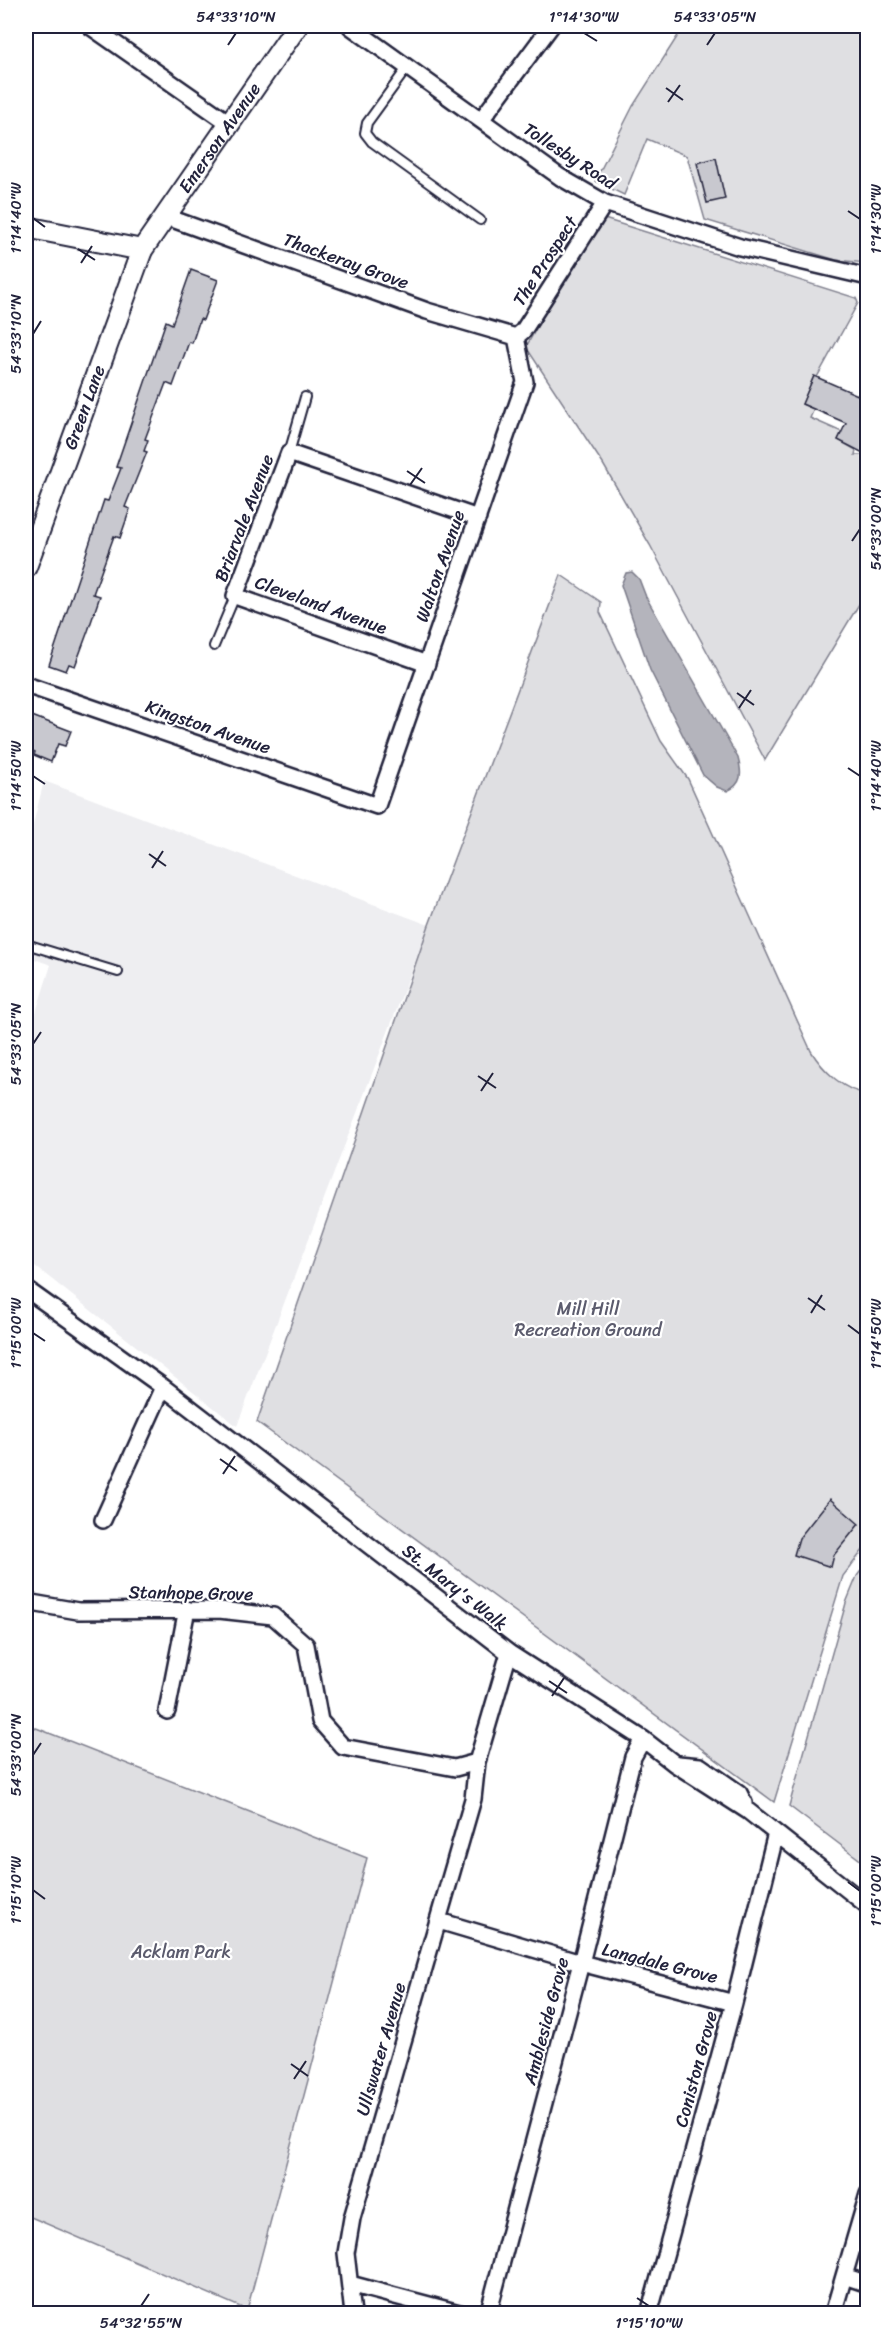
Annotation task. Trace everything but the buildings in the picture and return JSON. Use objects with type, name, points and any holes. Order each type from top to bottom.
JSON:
[{"type":"street","points":[[90,26],[229,123]]},
{"type":"street","name":"Tollesby Road","points":[[350,26],[560,177],[605,203],[740,247],[867,277]]},
{"type":"street","points":[[481,120],[551,26]]},
{"type":"street","name":"Emerson Avenue","points":[[142,250],[294,27]]},
{"type":"street","name":"The Prospect","points":[[516,337],[523,331],[605,203]]},
{"type":"street","name":"Thackeray Grove","points":[[164,216],[427,311],[516,337]]},
{"type":"street","points":[[26,227],[142,250]]},
{"type":"street","name":"Green Lane","points":[[26,567],[142,250]]},
{"type":"street","name":"Walton Avenue","points":[[377,806],[525,382],[516,337]]},
{"type":"street","points":[[289,453],[478,518]]},
{"type":"street","name":"Briarvale Avenue","points":[[235,596],[289,453]]},
{"type":"street","name":"Cleveland Avenue","points":[[235,596],[427,664]]},
{"type":"street","name":"Kingston Avenue","points":[[26,685],[377,806]]},
{"type":"street","name":"St. Mary's Walk","points":[[26,1293],[164,1387],[509,1653],[643,1739],[675,1764],[748,1811],[867,1906]]},
{"type":"street","points":[[103,1520],[164,1387]]},
{"type":"street","name":"Stanhope Grove","points":[[26,1602],[78,1611],[187,1609],[273,1616],[306,1645],[320,1721],[342,1747],[455,1768],[477,1762]]},
{"type":"street","points":[[167,1711],[187,1609]]},
{"type":"street","points":[[477,1762],[509,1653]]},
{"type":"street","name":"Ambleside Grove","points":[[488,2313],[633,1757],[643,1739]]},
{"type":"street","name":"Ullswater Avenue","points":[[352,2313],[346,2253],[352,2218],[473,1799],[477,1762]]},
{"type":"street","name":"Coniston Grove","points":[[649,2313],[734,2002],[776,1833]]},
{"type":"street","name":"Langdale Grove","points":[[439,1921],[581,1963],[734,2002]]},
{"type":"street","points":[[833,2313],[867,2194]]},
{"type":"street","points":[[844,2276],[867,2284]]},
{"type":"street","points":[[350,2284],[463,2313]]},
{"type":"lane","points":[[407,68],[367,123],[365,133],[372,142],[480,220]]},
{"type":"lane","points":[[289,453],[305,397]]},
{"type":"lane","points":[[214,646],[235,596]]},
{"type":"lane","points":[[26,944],[118,972]]},
{"type":"shaded area","points":[[632,572],[639,579],[646,597],[738,758],[739,781],[727,791],[717,787],[703,775],[650,670],[621,585],[626,573]]},
{"type":"shaded area","points":[[44,781],[429,925],[237,1426],[26,1259],[26,1044],[51,965],[26,956],[26,845],[28,845]]},
{"type":"green space","points":[[684,26],[867,26],[867,263],[836,260],[705,220],[687,156],[647,139],[624,195],[595,181],[633,106]]},
{"type":"green space","points":[[598,217],[856,298],[858,303],[817,377],[814,376],[802,404],[814,409],[810,418],[842,432],[838,440],[856,450],[855,455],[867,455],[867,591],[765,760],[650,545],[603,464],[526,347]]},
{"type":"green space","name":"Mill Hill Recreation Ground","points":[[561,575],[601,602],[600,612],[661,741],[688,779],[811,1051],[835,1079],[851,1089],[867,1093],[867,1545],[843,1576],[774,1802],[257,1422],[429,925]]},
{"type":"green space","points":[[867,1562],[867,1865],[789,1806],[846,1603],[857,1576]]},
{"type":"green space","name":"Acklam Park","points":[[26,1724],[367,1858],[247,2310],[26,2215]]}]
